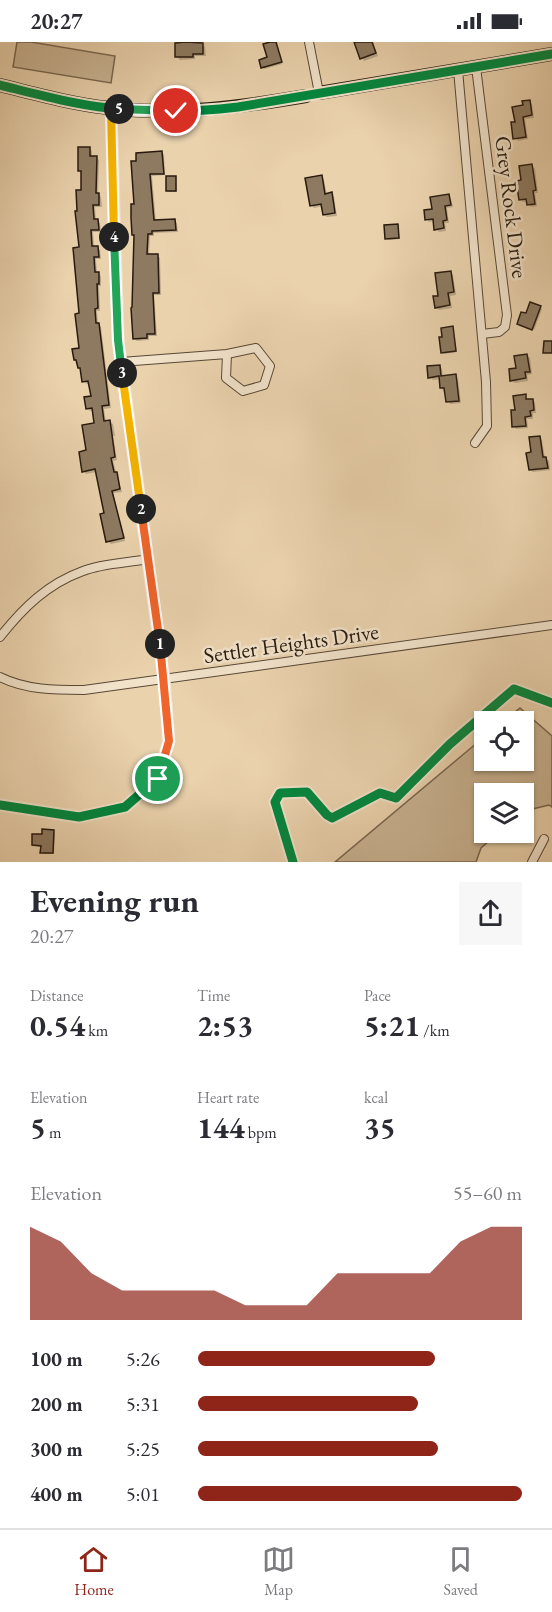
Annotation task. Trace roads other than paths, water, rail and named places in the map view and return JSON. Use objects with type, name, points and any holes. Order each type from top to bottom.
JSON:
[{"type":"main road","points":[[319,93],[552,54]]},
{"type":"main road","points":[[0,85],[78,104],[111,108],[206,110],[306,96]]},
{"type":"street","points":[[309,42],[319,93]]},
{"type":"street","name":"Grey Rock Drive","points":[[476,67],[507,315],[506,327],[499,332],[482,334]]},
{"type":"street","name":"Grey Rock Drive","points":[[458,70],[486,382],[487,426],[475,443]]},
{"type":"street","points":[[0,805],[80,817],[125,807],[158,779],[169,741],[164,678],[121,362],[116,288],[111,108]]},
{"type":"street","points":[[121,362],[226,354],[256,348],[270,366],[264,385],[243,391],[226,378],[226,354]]},
{"type":"street","points":[[0,638],[13,621],[49,587],[84,570],[148,559]]},
{"type":"street","name":"Settler Heights Drive","points":[[0,677],[10,682],[48,691],[84,690],[552,625]]},
{"type":"street","points":[[532,862],[544,839]]}]
